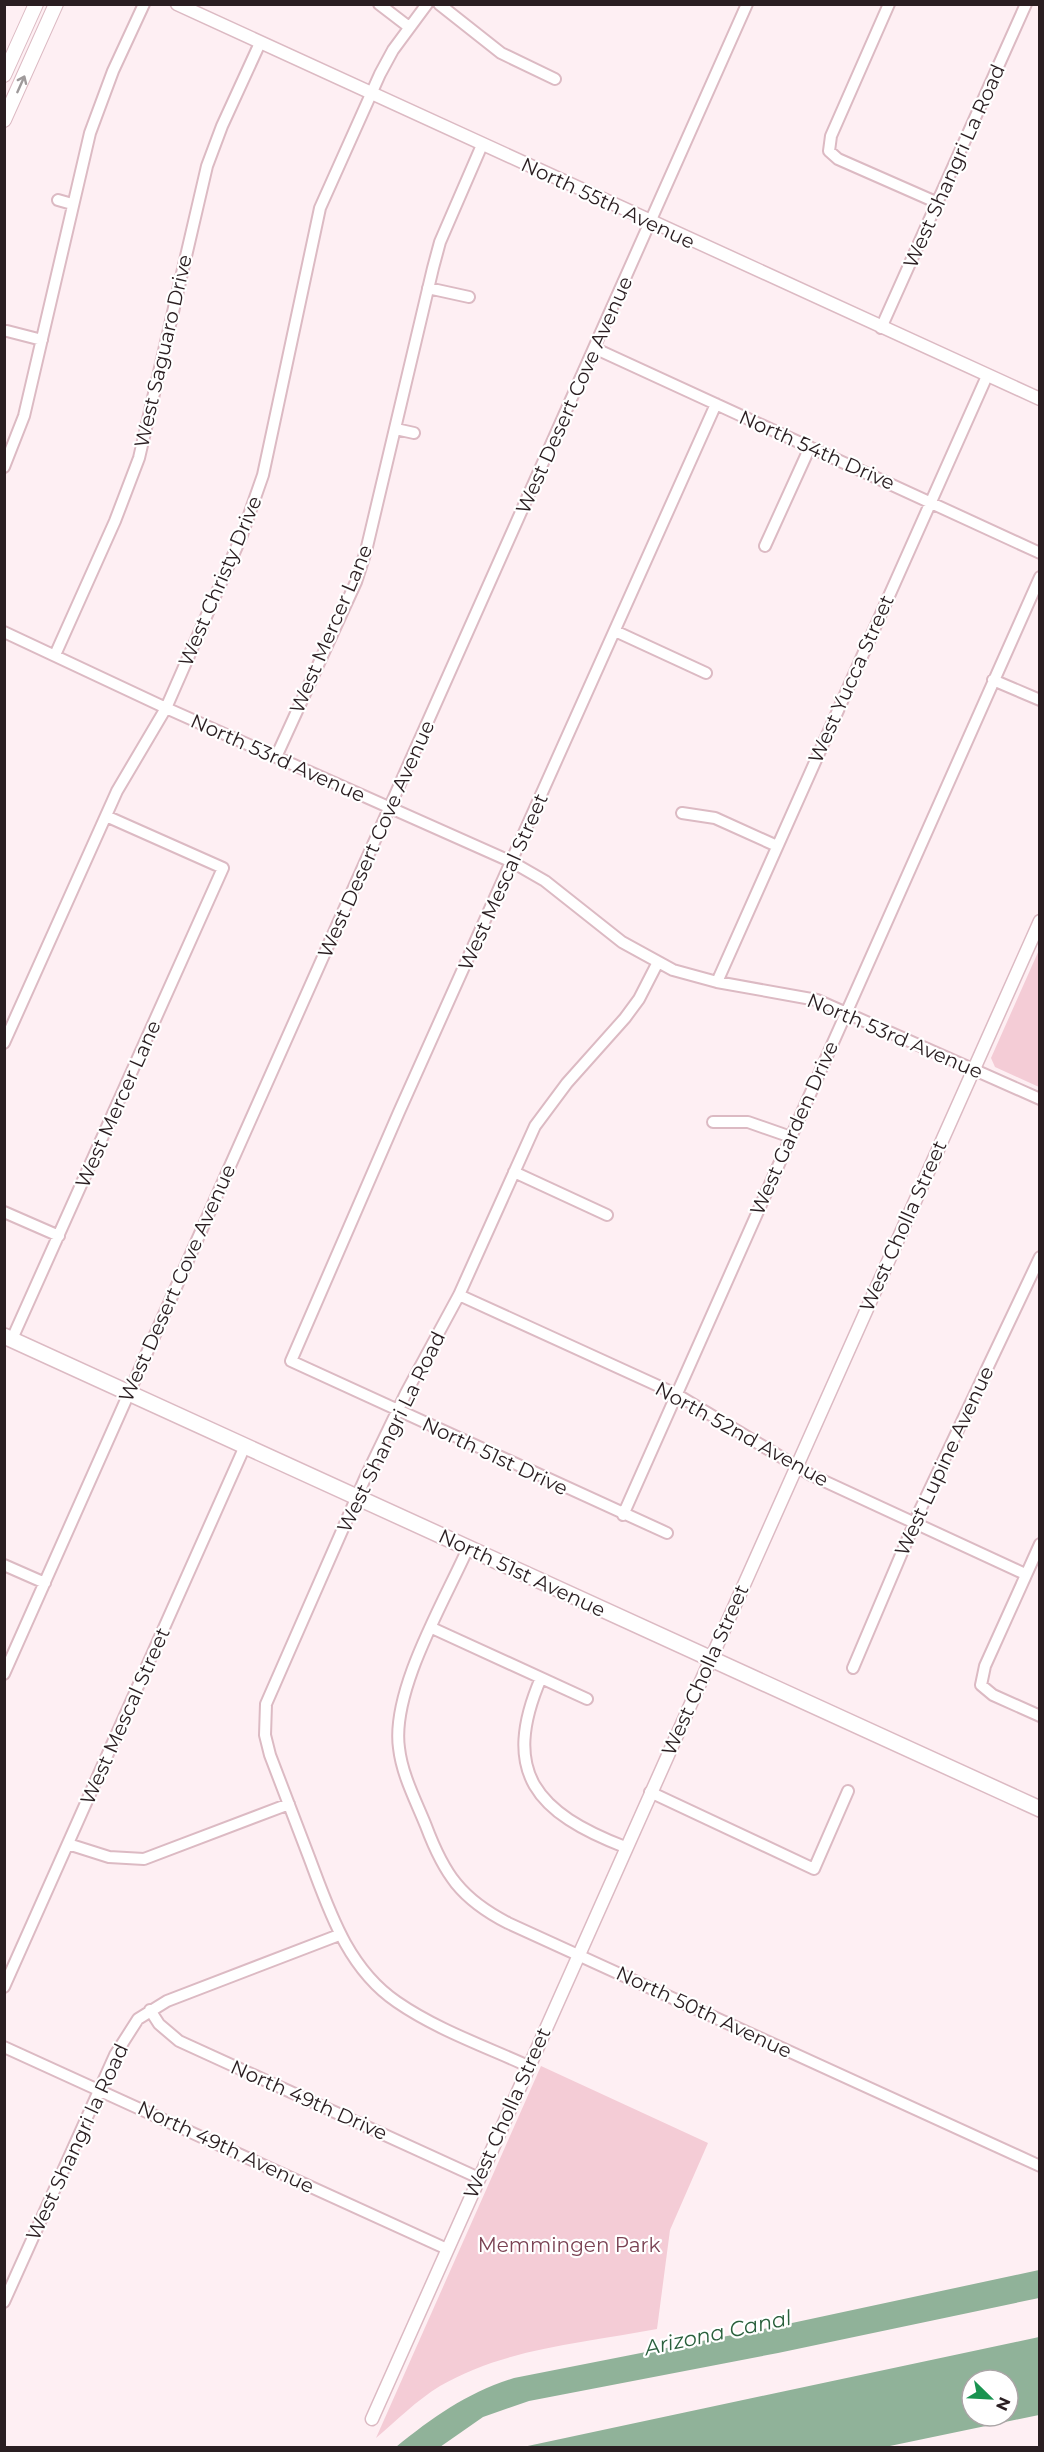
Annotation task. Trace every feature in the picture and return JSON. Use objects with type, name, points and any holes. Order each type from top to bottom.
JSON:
[{"type":"main road","points":[[4,75],[36,4]]},
{"type":"main road","points":[[4,120],[56,4]]},
{"type":"main road","name":"North 51st Avenue","points":[[8,1338],[1040,1809]]},
{"type":"street","points":[[4,467],[24,416],[72,204],[100,103],[144,4]]},
{"type":"street","name":"North 55th Avenue","points":[[177,4],[651,223],[1040,399]]},
{"type":"street","points":[[379,4],[409,27]]},
{"type":"street","name":"West Christy Drive","points":[[4,1043],[106,816],[166,708],[231,564],[263,476],[320,208],[393,50],[427,4]]},
{"type":"street","points":[[440,4],[501,53],[555,79]]},
{"type":"street","name":"West Desert Cove Avenue","points":[[4,1674],[747,4]]},
{"type":"street","points":[[890,4],[831,136],[829,151],[838,159],[938,203]]},
{"type":"street","name":"West Shangri La Road","points":[[881,328],[1026,4]]},
{"type":"street","name":"West Saguaro Drive","points":[[55,655],[131,481],[146,432],[207,166],[222,126],[260,42]]},
{"type":"street","name":"West Mercer Lane","points":[[276,757],[356,582],[374,525],[440,242],[482,145]]},
{"type":"street","points":[[58,200],[72,204]]},
{"type":"street","points":[[428,288],[469,297]]},
{"type":"street","points":[[7,331],[42,339]]},
{"type":"street","name":"North 54th Drive","points":[[594,348],[1040,553]]},
{"type":"street","name":"West Yucca Street","points":[[717,982],[987,376]]},
{"type":"street","name":"West Mescal Street","points":[[291,1361],[716,404]]},
{"type":"street","points":[[396,429],[414,433]]},
{"type":"street","points":[[765,546],[810,447]]},
{"type":"street","name":"West Garden Drive","points":[[623,1515],[845,1011],[1040,577]]},
{"type":"street","points":[[615,631],[706,673]]},
{"type":"street","name":"North 53rd Avenue","points":[[4,632],[389,809],[512,862],[546,881],[622,942],[673,970],[717,982],[789,993],[817,1000],[1040,1099]]},
{"type":"street","points":[[993,680],[1040,700]]},
{"type":"street","points":[[682,813],[715,818],[777,846]]},
{"type":"street","name":"West Mercer Lane","points":[[8,1338],[59,1236],[223,868],[106,816]]},
{"type":"street","name":"West Cholla Street","points":[[372,2419],[625,1847],[1040,921]]},
{"type":"street","name":"West Shangri La Road","points":[[528,2066],[422,2018],[396,2001],[361,1967],[339,1935],[289,1804],[265,1736],[266,1704],[357,1496],[397,1411],[459,1295],[535,1126],[567,1083],[625,1018],[639,999],[658,962]]},
{"type":"street","points":[[713,1122],[748,1122],[791,1137]]},
{"type":"street","points":[[514,1172],[607,1215]]},
{"type":"street","points":[[4,1212],[59,1236]]},
{"type":"street","name":"West Lupine Avenue","points":[[853,1668],[914,1523],[1040,1257]]},
{"type":"street","name":"North 52nd Avenue","points":[[459,1295],[676,1394],[795,1467],[1025,1574]]},
{"type":"street","name":"North 51st Drive","points":[[291,1361],[623,1515],[667,1533]]},
{"type":"street","name":"West Mescal Street","points":[[4,1987],[245,1446]]},
{"type":"street","points":[[1040,1544],[985,1666],[981,1685],[993,1695],[1040,1716]]},
{"type":"street","points":[[468,1548],[432,1628],[587,1699]]},
{"type":"street","points":[[4,1565],[45,1583]]},
{"type":"street","name":"North 50th Avenue","points":[[432,1628],[401,1698],[397,1727],[404,1770],[442,1867],[468,1898],[486,1912],[1040,2166]]},
{"type":"street","points":[[541,1678],[525,1726],[528,1765],[537,1790],[546,1803],[564,1818],[625,1847]]},
{"type":"street","points":[[650,1792],[814,1869],[848,1791]]},
{"type":"street","points":[[68,1844],[109,1857],[144,1859],[289,1804]]},
{"type":"street","name":"West Shangri la Road","points":[[4,2302],[99,2089],[125,2036],[138,2019],[167,2001],[339,1935]]},
{"type":"street","name":"North 49th Drive","points":[[150,2010],[159,2024],[179,2041],[478,2178]]},
{"type":"street","name":"North 49th Avenue","points":[[4,2047],[447,2249]]},
{"type":"green space","points":[[1039,950],[1039,1087],[995,1067],[991,1058]]},
{"type":"green space","name":"Memmingen Park","points":[[541,2066],[708,2143],[670,2230],[657,2329],[546,2348],[491,2363],[465,2373],[431,2392],[376,2438]]},
{"type":"shaded area","points":[[1039,2270],[1039,2298],[778,2353],[529,2401],[483,2417],[440,2447],[396,2447],[452,2406],[481,2390],[514,2378],[778,2326]]},
{"type":"shaded area","points":[[1039,2337],[1039,2415],[1020,2419],[1020,2368],[960,2368],[960,2428],[976,2428],[885,2447],[523,2447]]},
{"type":"water label","name":"Arizona Canal","points":[[718,2333]]}]
